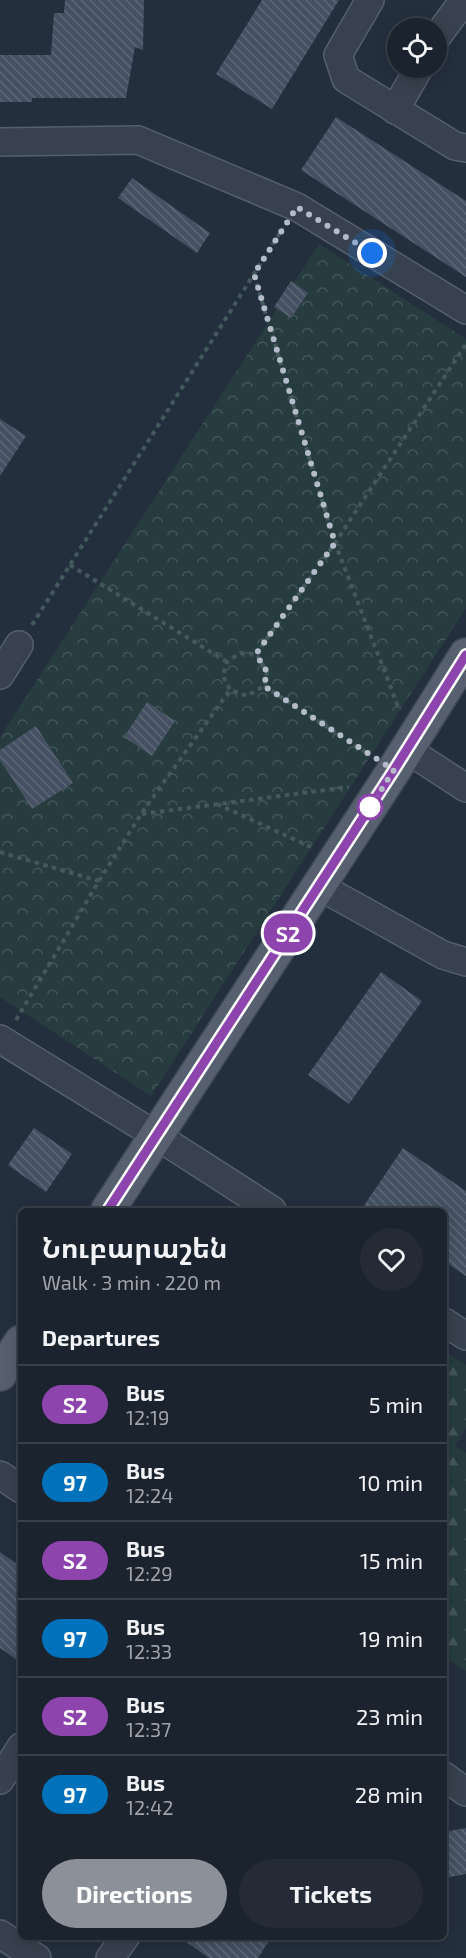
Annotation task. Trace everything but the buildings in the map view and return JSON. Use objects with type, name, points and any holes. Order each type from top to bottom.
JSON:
[{"type":"main road","points":[[109,1208],[466,655]]},
{"type":"main road","points":[[0,1374],[18,1347]]},
{"type":"street","points":[[370,0],[338,54],[346,79],[454,146],[466,148]]},
{"type":"street","points":[[447,23],[464,0]]},
{"type":"street","points":[[395,110],[413,78]]},
{"type":"street","points":[[0,142],[138,140],[297,207],[466,310]]},
{"type":"street","points":[[0,675],[19,645]]},
{"type":"street","points":[[400,760],[466,788]]},
{"type":"street","points":[[319,886],[443,955],[466,962]]},
{"type":"street","points":[[2,1040],[269,1208]]},
{"type":"street","points":[[447,1324],[466,1336]]},
{"type":"street","points":[[0,1475],[18,1487]]},
{"type":"street","points":[[0,1780],[18,1752]]},
{"type":"street","points":[[447,1778],[466,1792]]},
{"type":"street","points":[[0,1934],[37,1958]]},
{"type":"street","points":[[110,1958],[123,1940]]},
{"type":"path","points":[[19,645],[297,207]]},
{"type":"path","points":[[254,274],[335,543],[400,710]]},
{"type":"path","points":[[256,654],[335,543],[466,344]]},
{"type":"path","points":[[70,565],[227,662]]},
{"type":"path","points":[[240,654],[256,654],[267,672],[264,686],[247,696],[230,690],[223,676],[227,662],[240,654]]},
{"type":"path","points":[[264,686],[400,760]]},
{"type":"path","points":[[2,1040],[141,814],[230,690]]},
{"type":"path","points":[[141,814],[351,787]]},
{"type":"path","points":[[217,804],[320,851]]},
{"type":"path","points":[[0,852],[99,881]]},
{"type":"green space","points":[[319,244],[466,339],[466,608],[151,1096],[0,997],[0,737]]},
{"type":"green space","points":[[447,1353],[466,1365],[466,1428],[455,1446],[466,1453],[466,1671],[447,1659]]},
{"type":"bus line","name":"Տ2","points":[[109,1208],[394,770],[466,655]]},
{"type":"route","points":[[370,807],[394,770],[264,686],[267,672],[256,654],[335,543],[254,274],[297,207],[372,253]]}]
